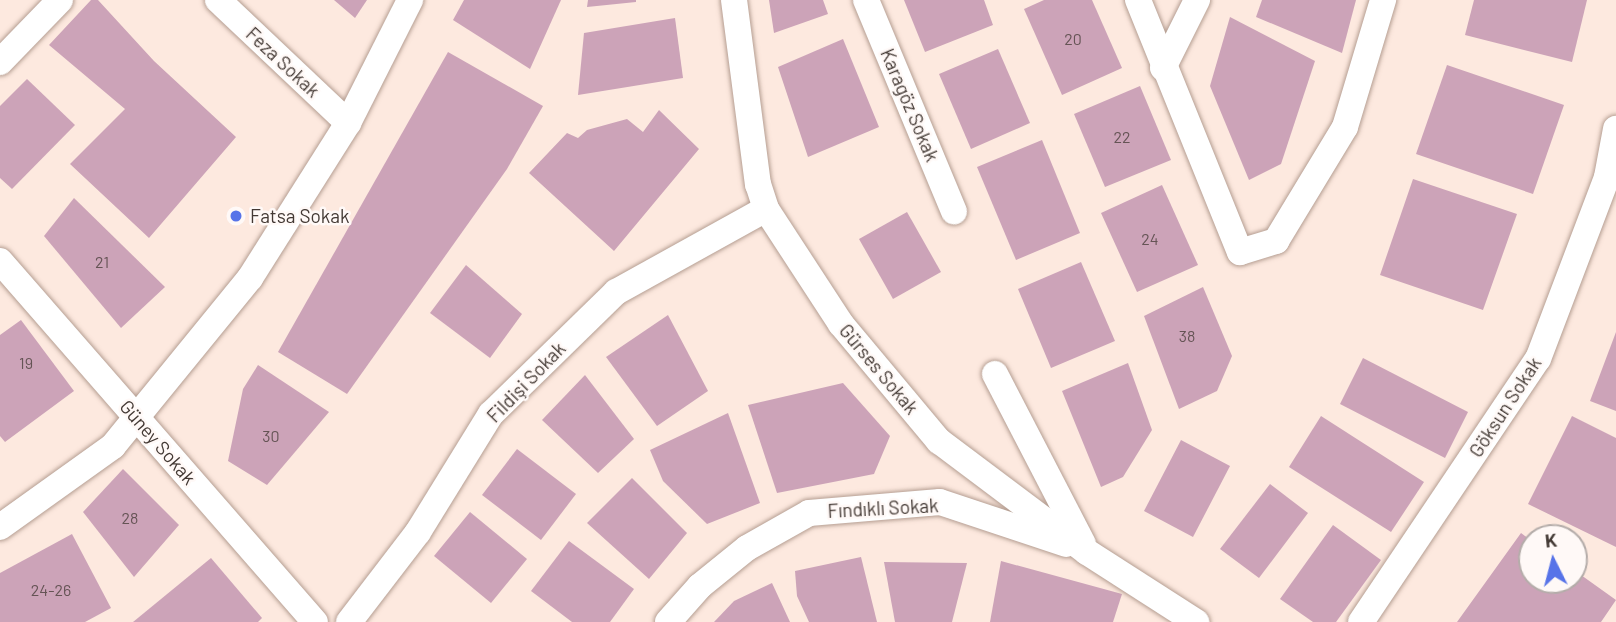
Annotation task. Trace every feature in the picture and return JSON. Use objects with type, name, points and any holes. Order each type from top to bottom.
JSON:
[{"type":"street","points":[[0,62],[60,0]]},
{"type":"street","name":"Feza Sokak","points":[[218,0],[348,123]]},
{"type":"street","points":[[0,527],[113,446],[250,278],[348,123],[410,0]]},
{"type":"street","name":"Gürses Sokak","points":[[734,0],[758,184],[766,209],[841,324],[939,441],[1087,552],[1196,622]]},
{"type":"street","name":"Karagöz Sokak","points":[[866,0],[954,211]]},
{"type":"street","points":[[1138,0],[1163,68],[1240,252],[1276,241],[1345,127],[1383,0]]},
{"type":"street","points":[[1163,68],[1197,0]]},
{"type":"street","name":"Göksun Sokak","points":[[1361,622],[1538,359],[1606,177],[1616,129]]},
{"type":"street","name":"Fildişi Sokak","points":[[349,622],[418,532],[491,414],[616,292],[766,209]]},
{"type":"street","name":"Güney Sokak","points":[[0,261],[315,622]]},
{"type":"street","points":[[995,374],[1087,552]]},
{"type":"street","name":"Fındıklı Sokak","points":[[668,622],[700,586],[747,548],[809,513],[940,502],[1087,552]]},
{"type":"building","points":[[91,0],[98,0],[154,61],[236,137],[149,238],[70,164],[125,109],[49,45]]},
{"type":"building","points":[[334,0],[367,0],[355,18]]},
{"type":"building","points":[[464,0],[561,0],[530,69],[453,20]]},
{"type":"building","points":[[588,0],[636,0],[636,2],[587,7]]},
{"type":"building","points":[[769,0],[823,0],[828,14],[774,33]]},
{"type":"building","points":[[904,0],[984,0],[993,25],[925,52]]},
{"type":"building","points":[[1044,0],[1092,0],[1122,68],[1062,95],[1024,9]]},
{"type":"building","points":[[1262,0],[1356,0],[1342,53],[1256,17]]},
{"type":"building","points":[[1474,0],[1587,0],[1572,62],[1465,35]]},
{"type":"building","points":[[1230,17],[1315,61],[1281,164],[1249,180],[1210,86]]},
{"type":"building","points":[[675,18],[683,78],[578,95],[584,33]]},
{"type":"building","points":[[843,39],[879,127],[808,157],[778,67]]},
{"type":"building","points":[[998,49],[1030,123],[971,149],[939,74]]},
{"type":"building","points":[[448,52],[543,106],[507,169],[347,394],[278,352]]},
{"type":"building","points":[[1447,65],[1564,105],[1533,194],[1416,154]]},
{"type":"building","points":[[27,79],[75,125],[12,189],[0,178],[0,106]]},
{"type":"building","points":[[1140,86],[1171,160],[1105,187],[1074,114]]},
{"type":"building","points":[[659,110],[699,149],[614,251],[529,173],[567,133],[578,138],[587,130],[627,119],[643,132]]},
{"type":"building","points":[[1042,140],[1080,233],[1016,260],[977,167]]},
{"type":"building","points":[[1413,179],[1517,214],[1483,310],[1380,275]]},
{"type":"building","points":[[1162,185],[1198,265],[1137,292],[1101,213]]},
{"type":"building","points":[[74,198],[165,287],[121,328],[44,236]]},
{"type":"building","points":[[907,212],[941,272],[893,299],[859,239]]},
{"type":"building","points":[[1081,262],[1115,341],[1051,368],[1018,289]]},
{"type":"building","points":[[466,265],[522,314],[490,358],[430,313]]},
{"type":"building","points":[[1203,287],[1232,356],[1217,391],[1179,409],[1144,316]]},
{"type":"building","points":[[668,315],[708,391],[657,426],[606,357]]},
{"type":"building","points":[[21,320],[74,391],[5,442],[0,436],[0,335]]},
{"type":"building","points":[[1616,332],[1616,411],[1590,401]]},
{"type":"building","points":[[1363,358],[1468,412],[1445,458],[1340,404]]},
{"type":"building","points":[[1128,363],[1152,430],[1123,477],[1101,487],[1062,391]]},
{"type":"building","points":[[258,365],[329,412],[267,485],[228,461],[243,389]]},
{"type":"building","points":[[585,375],[634,439],[598,473],[542,420]]},
{"type":"building","points":[[843,383],[890,436],[874,474],[777,493],[748,405]]},
{"type":"building","points":[[728,413],[760,503],[707,524],[663,481],[650,450]]},
{"type":"building","points":[[1321,416],[1424,482],[1391,532],[1289,467]]},
{"type":"building","points":[[1572,416],[1616,438],[1616,547],[1588,533],[1588,524],[1569,524],[1528,504]]},
{"type":"building","points":[[1181,440],[1230,466],[1193,537],[1144,511]]},
{"type":"building","points":[[517,449],[576,494],[541,540],[482,495]]},
{"type":"building","points":[[123,469],[179,525],[134,577],[83,512]]},
{"type":"building","points":[[632,478],[687,533],[649,579],[587,523]]},
{"type":"building","points":[[1270,484],[1308,513],[1259,578],[1220,549]]},
{"type":"building","points":[[470,512],[527,559],[491,603],[434,556]]},
{"type":"building","points":[[1333,525],[1381,560],[1336,622],[1313,622],[1280,599]]},
{"type":"building","points":[[72,534],[111,608],[85,622],[0,622],[0,573]]},
{"type":"building","points":[[1518,537],[1518,594],[1588,594],[1588,580],[1616,600],[1601,622],[1457,622]]},
{"type":"building","points":[[569,541],[634,589],[610,622],[572,622],[531,591]]},
{"type":"building","points":[[861,557],[877,622],[809,622],[797,596],[795,571]]},
{"type":"building","points":[[211,558],[262,618],[258,622],[133,622]]},
{"type":"building","points":[[1001,561],[1122,594],[1113,622],[990,622]]},
{"type":"building","points":[[884,562],[967,563],[952,622],[895,622]]},
{"type":"building","points":[[772,583],[790,622],[714,622],[734,601]]},
{"type":"place","name":"Fatsa Sokak","points":[[236,216]]}]
